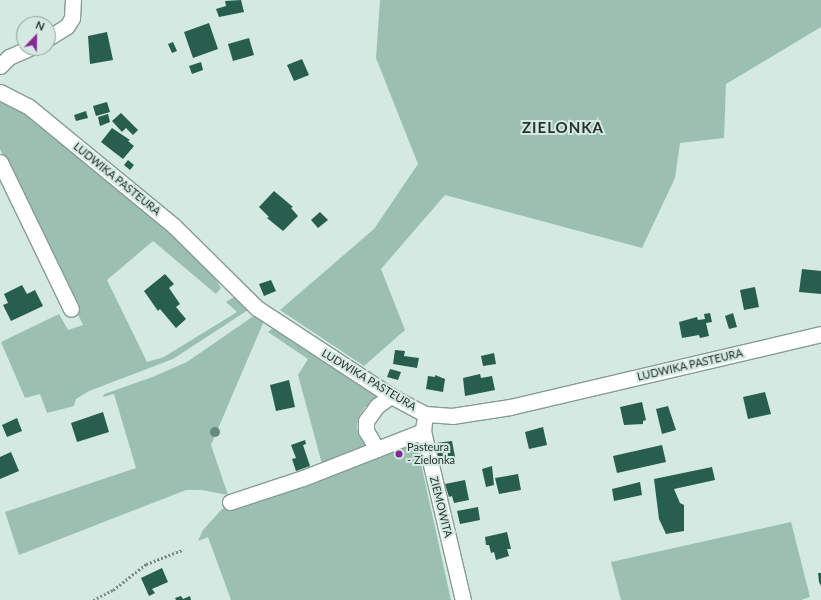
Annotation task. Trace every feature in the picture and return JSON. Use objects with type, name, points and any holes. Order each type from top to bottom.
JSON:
[{"type":"street","points":[[56,33],[67,26],[72,18],[73,0]]},
{"type":"street","points":[[0,66],[9,57],[16,54]]},
{"type":"street","name":"LUDWIKA PASTEURA","points":[[0,92],[28,106],[174,226],[256,308],[391,396],[425,414],[452,416],[510,407],[821,334]]},
{"type":"street","points":[[0,162],[71,309]]},
{"type":"street","points":[[377,449],[366,431],[366,421],[377,406],[391,396]]},
{"type":"street","name":"ZIEMOWITA","points":[[425,414],[423,431],[463,600]]},
{"type":"street","points":[[230,502],[303,478],[423,431]]},
{"type":"path","points":[[93,600],[113,590],[146,564],[183,550]]},
{"type":"green space","points":[[380,0],[821,0],[821,27],[726,84],[724,138],[680,143],[675,178],[642,248],[445,195],[381,269],[405,330],[364,366],[280,310],[374,229],[418,164],[376,58]]},
{"type":"green space","points":[[0,102],[12,105],[95,167],[209,269],[221,288],[216,294],[153,241],[107,280],[147,362],[164,357],[237,312],[226,302],[234,297],[248,310],[173,359],[89,391],[76,399],[74,406],[47,413],[40,394],[25,398],[1,342],[59,314],[68,330],[83,325],[0,149]]},
{"type":"green space","points":[[255,315],[264,321],[211,445],[228,495],[202,490],[186,490],[19,555],[5,512],[136,468],[114,394],[103,397],[104,394],[150,378],[187,362]]},
{"type":"green space","points":[[273,328],[381,398],[365,407],[359,416],[357,427],[360,437],[370,448],[322,464],[298,375],[308,359],[268,332]]},
{"type":"green space","points":[[416,441],[451,600],[231,600],[208,537],[198,541],[203,530],[222,509]]},
{"type":"green space","points":[[791,522],[810,597],[801,600],[621,600],[611,562]]},
{"type":"building","points":[[241,0],[244,12],[219,17],[216,9],[226,6],[225,1]]},
{"type":"building","points":[[209,23],[218,49],[193,58],[184,32]]},
{"type":"building","points":[[107,32],[113,60],[90,64],[88,36]]},
{"type":"building","points":[[249,38],[254,55],[233,61],[228,44]]},
{"type":"building","points":[[173,42],[177,51],[172,53],[168,44]]},
{"type":"building","points":[[302,59],[309,75],[294,81],[287,65]]},
{"type":"building","points":[[201,62],[203,70],[192,74],[189,66]]},
{"type":"building","points":[[107,102],[110,112],[96,116],[93,106]]},
{"type":"building","points":[[86,111],[88,118],[76,121],[74,115]]},
{"type":"building","points":[[121,113],[138,130],[133,135],[126,128],[122,132],[112,121]]},
{"type":"building","points":[[108,114],[110,122],[100,126],[98,117]]},
{"type":"building","points":[[112,128],[130,140],[128,141],[134,146],[123,159],[101,142]]},
{"type":"building","points":[[128,160],[134,165],[130,170],[124,165]]},
{"type":"building","points":[[274,191],[293,207],[291,208],[298,216],[283,231],[267,218],[269,217],[259,207]]},
{"type":"building","points":[[320,212],[328,220],[318,228],[311,220]]},
{"type":"building","points":[[802,269],[821,271],[821,294],[799,292]]},
{"type":"building","points":[[165,274],[174,284],[169,288],[180,304],[176,307],[186,319],[176,328],[160,309],[158,311],[144,291]]},
{"type":"building","points":[[271,280],[276,291],[264,296],[259,284]]},
{"type":"building","points":[[22,285],[27,294],[35,290],[43,306],[11,321],[3,305],[8,303],[4,294]]},
{"type":"building","points":[[755,287],[759,307],[744,310],[740,290]]},
{"type":"building","points":[[710,313],[712,322],[706,323],[709,336],[700,338],[699,335],[682,338],[679,322],[697,317],[698,320],[705,319],[704,314]]},
{"type":"building","points":[[733,313],[737,327],[729,329],[725,316]]},
{"type":"building","points":[[395,350],[405,351],[404,356],[419,358],[417,368],[393,364]]},
{"type":"building","points":[[494,353],[496,364],[483,366],[481,356]]},
{"type":"building","points":[[390,369],[401,372],[398,380],[387,377]]},
{"type":"building","points":[[480,374],[481,378],[492,376],[495,390],[465,396],[463,378]]},
{"type":"building","points":[[435,375],[445,379],[443,392],[426,389],[428,376],[435,377]]},
{"type":"building","points":[[289,380],[295,407],[276,411],[270,385]]},
{"type":"building","points":[[765,392],[771,414],[748,419],[743,397]]},
{"type":"building","points":[[642,402],[646,420],[643,421],[643,424],[624,425],[620,407]]},
{"type":"building","points":[[668,406],[676,430],[662,434],[656,409]]},
{"type":"building","points":[[103,412],[109,432],[77,442],[71,423]]},
{"type":"building","points":[[17,418],[22,431],[7,437],[2,425]]},
{"type":"building","points":[[543,427],[547,445],[529,449],[525,432]]},
{"type":"building","points":[[305,440],[306,444],[303,445],[310,466],[296,471],[292,459],[296,458],[291,445]]},
{"type":"building","points":[[452,441],[456,462],[439,464],[436,443]]},
{"type":"building","points":[[662,445],[666,462],[617,473],[613,456]]},
{"type":"building","points":[[11,452],[19,471],[0,479],[0,457]]},
{"type":"building","points":[[492,466],[494,485],[486,487],[482,469]]},
{"type":"building","points":[[712,467],[715,480],[674,489],[680,503],[684,505],[684,531],[666,534],[659,519],[654,479]]},
{"type":"building","points":[[518,474],[521,490],[499,494],[495,478]]},
{"type":"building","points":[[465,480],[469,500],[454,503],[452,496],[449,497],[445,484]]},
{"type":"building","points":[[640,482],[642,495],[614,501],[612,489]]},
{"type":"building","points":[[478,507],[480,520],[460,524],[457,511]]},
{"type":"building","points":[[507,532],[511,549],[507,549],[509,556],[496,560],[494,552],[491,553],[489,545],[486,545],[485,537]]},
{"type":"building","points":[[162,568],[168,582],[152,589],[155,593],[149,596],[141,578]]},
{"type":"building","points":[[818,573],[821,573],[821,586],[819,582]]},
{"type":"building","points":[[181,596],[183,599],[190,596],[191,600],[176,600],[175,598]]},
{"type":"place","name":"Pasteura - Zielonka","points":[[399,454]]},
{"type":"district","name":"ZIELONKA","points":[[563,128]]}]
